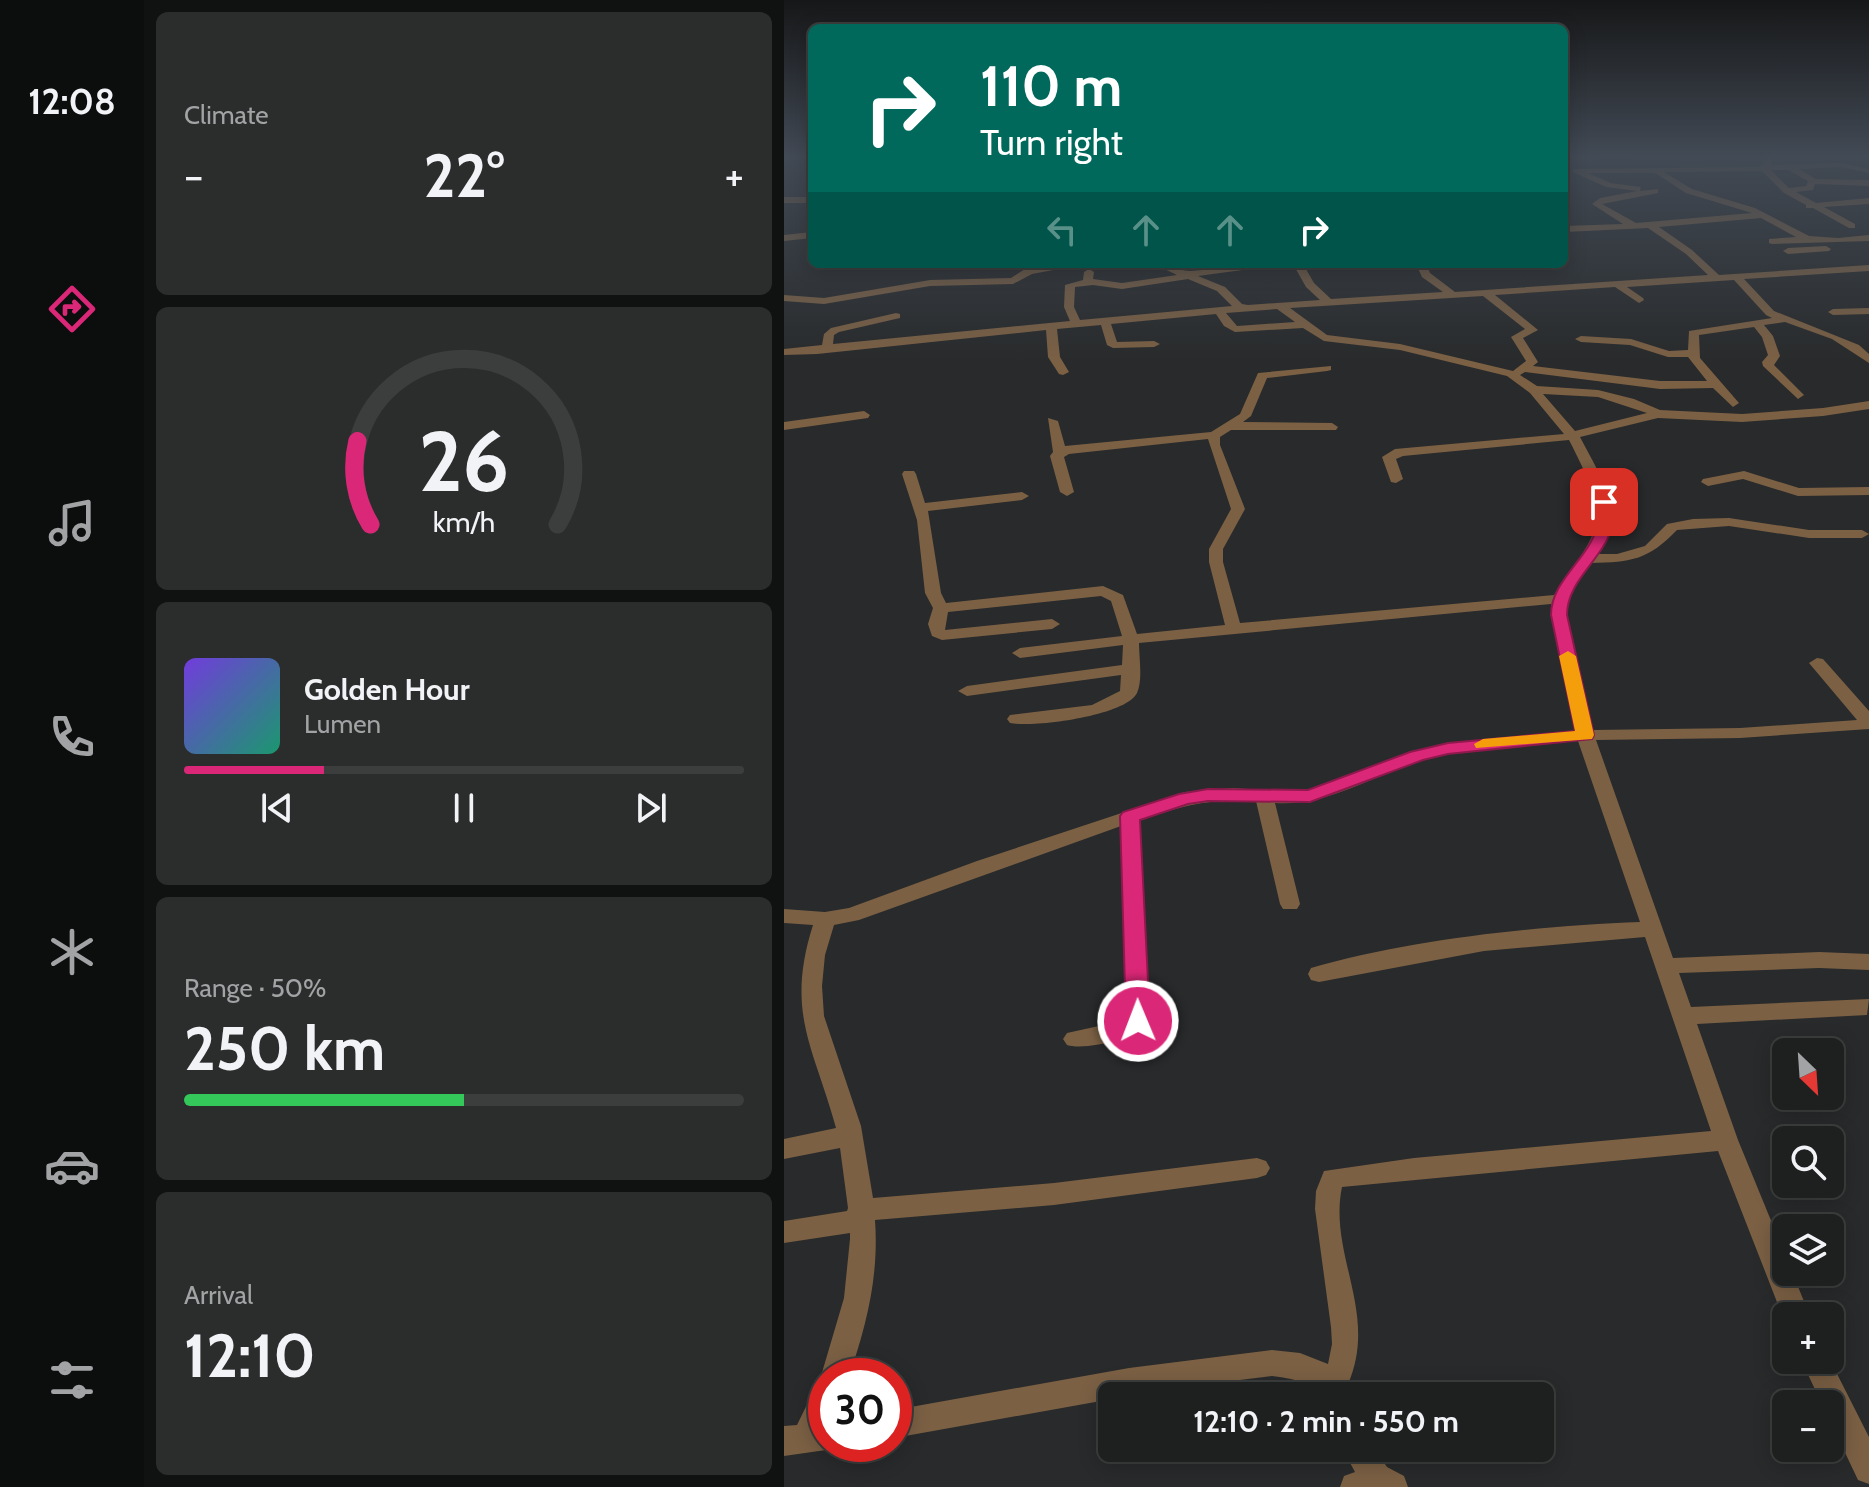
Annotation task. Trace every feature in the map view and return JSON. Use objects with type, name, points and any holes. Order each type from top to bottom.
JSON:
[{"type":"street","points":[[1568,229],[1666,224]]},
{"type":"street","points":[[1778,224],[1791,232],[1869,236]]},
{"type":"street","points":[[1828,227],[1848,225],[1869,236]]},
{"type":"street","points":[[1652,226],[1689,252],[1718,279]]},
{"type":"street","points":[[1772,241],[1815,234]]},
{"type":"street","points":[[784,238],[808,235]]},
{"type":"street","points":[[1788,251],[1869,246]]},
{"type":"street","points":[[784,298],[824,301],[930,283],[1016,280],[1024,272],[1052,268]]},
{"type":"street","points":[[1085,268],[1090,274],[1088,282]]},
{"type":"street","points":[[1170,268],[1227,292],[1242,308]]},
{"type":"street","points":[[1076,324],[1069,307],[1070,285],[1106,281],[1122,286],[1247,268]]},
{"type":"street","points":[[1300,268],[1310,285],[1329,303]]},
{"type":"street","points":[[1423,268],[1426,275],[1455,296]]},
{"type":"street","points":[[784,352],[1242,308],[1866,271]]},
{"type":"street","points":[[1738,278],[1770,313],[1836,337],[1855,347],[1869,360]]},
{"type":"street","points":[[1617,284],[1639,300]]},
{"type":"street","points":[[1487,294],[1533,330],[1517,337],[1531,358],[1518,372]]},
{"type":"street","points":[[1281,307],[1328,339],[1406,348],[1518,372],[1660,385],[1715,384]]},
{"type":"street","points":[[1219,310],[1235,329],[1304,325]]},
{"type":"street","points":[[1833,312],[1869,311]]},
{"type":"street","points":[[827,348],[829,334],[835,330],[896,316]]},
{"type":"street","points":[[1733,403],[1692,353],[1691,336],[1696,331],[1758,325],[1784,319]]},
{"type":"street","points":[[1855,322],[1869,320]]},
{"type":"street","points":[[1105,321],[1113,345],[1154,344]]},
{"type":"street","points":[[1758,325],[1767,336],[1774,356],[1768,362],[1769,366],[1798,395]]},
{"type":"street","points":[[1051,326],[1054,357],[1063,372]]},
{"type":"street","points":[[1581,339],[1639,343],[1668,354],[1692,353]]},
{"type":"street","points":[[784,362],[827,348]]},
{"type":"street","points":[[1060,453],[1100,445],[1214,435],[1245,416],[1262,375],[1327,368]]},
{"type":"street","points":[[1518,372],[1573,436],[1595,478],[1606,512],[1605,525],[1559,599],[1559,615],[1585,735],[1726,1140],[1790,1302]]},
{"type":"street","points":[[1534,390],[1572,390],[1625,399],[1658,414]]},
{"type":"street","points":[[1396,479],[1389,461],[1393,454],[1573,436],[1658,414],[1742,418],[1869,405]]},
{"type":"street","points":[[784,426],[864,415]]},
{"type":"street","points":[[1052,421],[1060,453],[1057,459],[1067,492]]},
{"type":"street","points":[[1230,426],[1332,427]]},
{"type":"street","points":[[1214,435],[1214,445],[1238,509],[1219,540],[1216,562],[1234,630]]},
{"type":"street","points":[[909,474],[930,554],[933,593],[941,608],[936,624],[938,633],[1052,624]]},
{"type":"street","points":[[1708,482],[1744,475],[1798,492],[1869,491]]},
{"type":"street","points":[[920,508],[1022,496]]},
{"type":"street","points":[[1586,559],[1617,558],[1650,549],[1672,527],[1693,523],[1729,522],[1809,534],[1862,534]]},
{"type":"street","points":[[941,608],[1110,592],[1118,598],[1131,639],[1129,692],[1117,703],[1016,719]]},
{"type":"street","points":[[1020,653],[1131,639],[1559,599]]},
{"type":"street","points":[[1817,663],[1869,723]]},
{"type":"street","points":[[967,691],[1131,669]]},
{"type":"street","points":[[784,916],[819,919],[877,907],[984,866],[1185,798],[1233,794],[1289,798],[1310,796],[1417,756],[1448,749],[1585,735],[1752,733],[1869,723]]},
{"type":"street","points":[[1264,795],[1290,904]]},
{"type":"street","points":[[1075,1039],[1122,1030],[1138,1021],[1130,816]]},
{"type":"street","points":[[819,919],[805,978],[805,1017],[820,1066],[855,1155],[860,1215],[861,1286],[840,1358]]},
{"type":"street","points":[[1319,974],[1465,945],[1591,931],[1653,929]]},
{"type":"street","points":[[1665,966],[1819,960],[1869,962]]},
{"type":"street","points":[[1683,1016],[1867,1007]]},
{"type":"street","points":[[784,1149],[849,1136]]},
{"type":"street","points":[[1339,1382],[1346,1325],[1328,1218],[1328,1186],[1333,1178],[1385,1170],[1726,1140]]},
{"type":"street","points":[[784,1232],[860,1215],[1257,1168]]},
{"type":"street","points":[[1139,1382],[1272,1363],[1300,1366],[1321,1375],[1328,1382]]},
{"type":"street","points":[[1822,1374],[1869,1469]]},
{"type":"street","points":[[912,1421],[1098,1389]]},
{"type":"street","points":[[1364,1462],[1375,1484]]},
{"type":"slow traffic","points":[[1483,744],[1585,735],[1568,656]]},
{"type":"route","points":[[1138,1021],[1130,816],[1185,798],[1208,795],[1310,796],[1417,756],[1448,749],[1585,735],[1559,615],[1559,599],[1598,543],[1605,525],[1604,502]]}]
